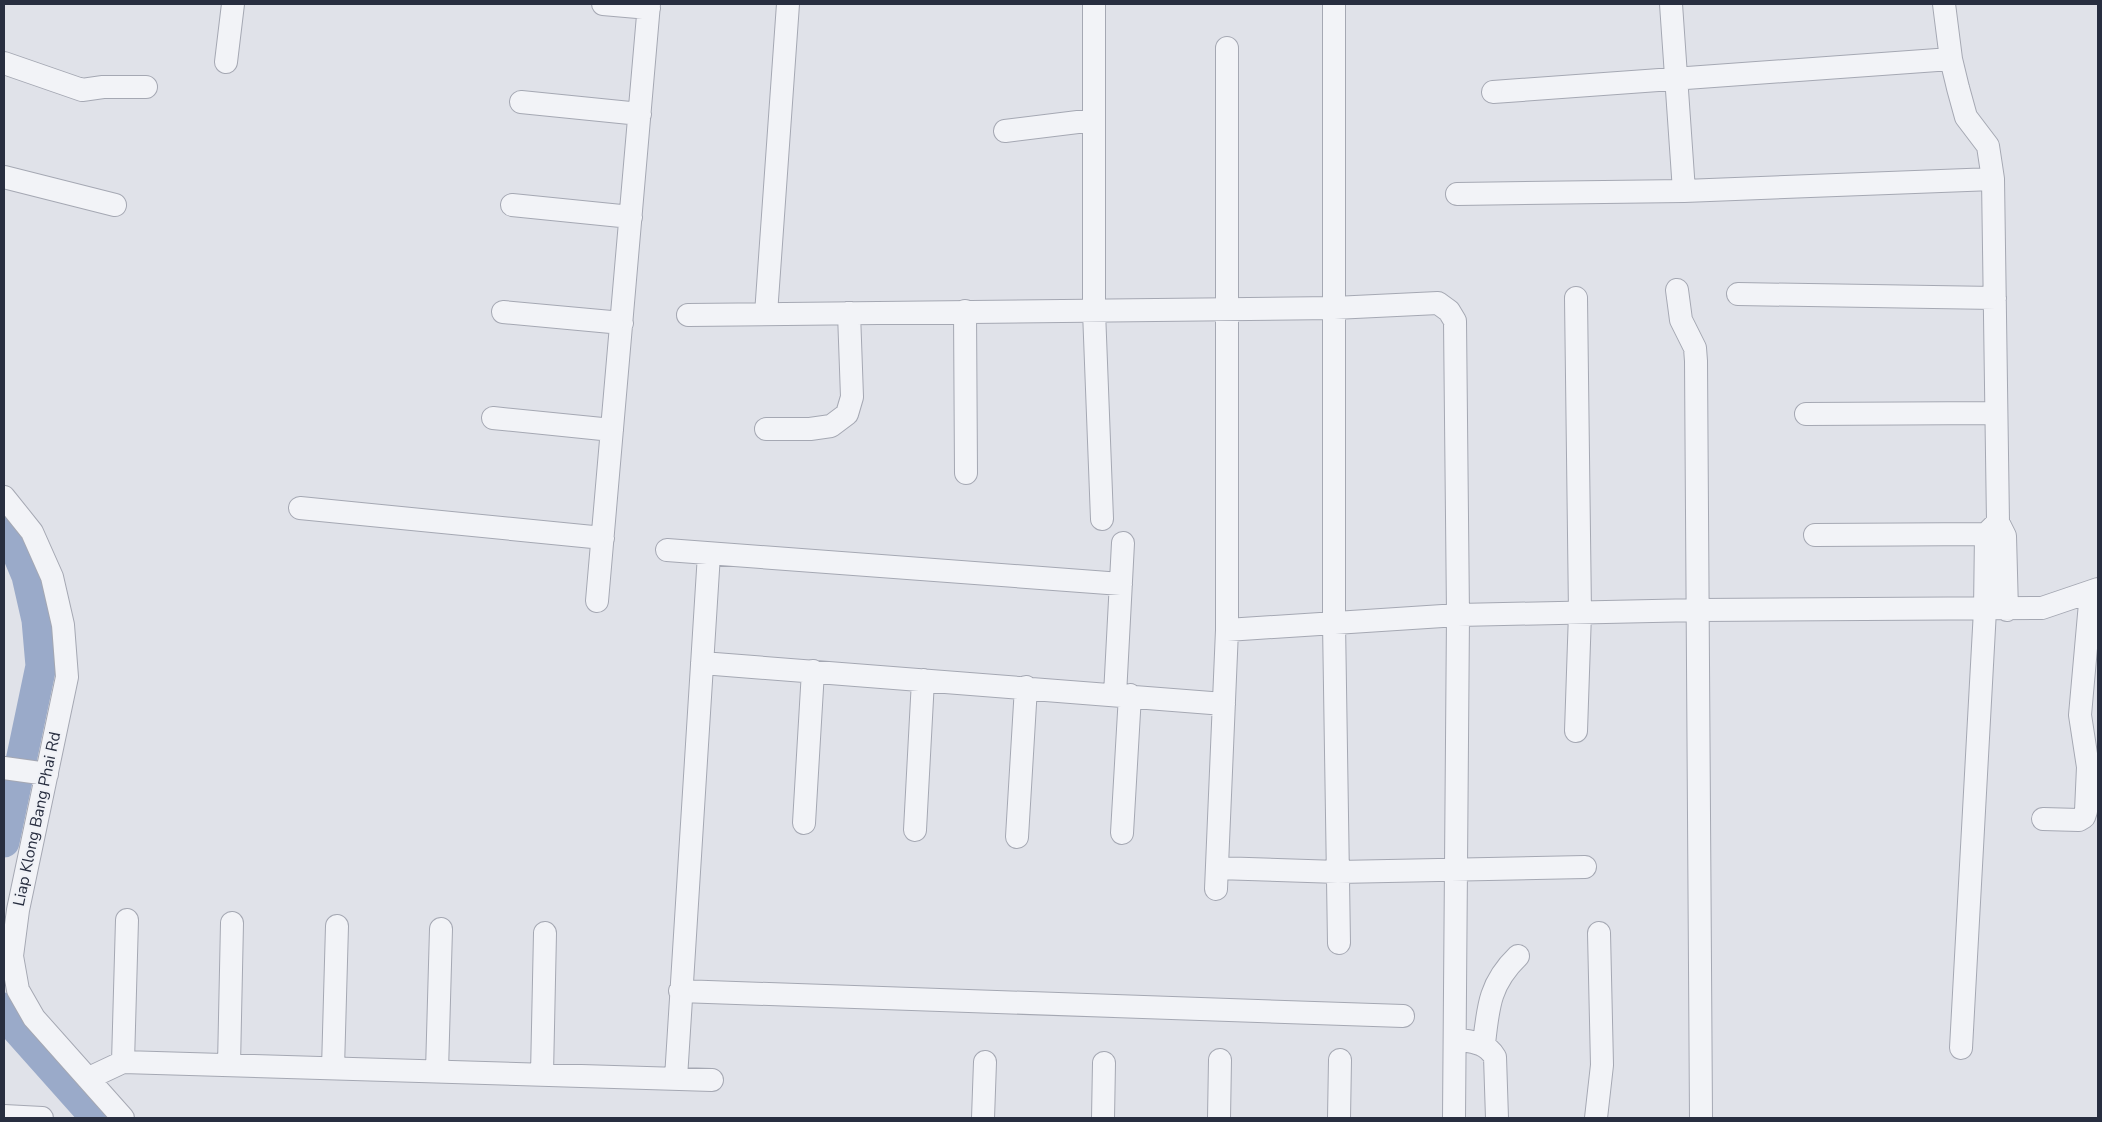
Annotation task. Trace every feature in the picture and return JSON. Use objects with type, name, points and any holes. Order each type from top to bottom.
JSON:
[{"type":"street","points":[[226,62],[232,4]]},
{"type":"street","points":[[597,601],[649,6],[603,4]]},
{"type":"street","points":[[766,314],[788,4]]},
{"type":"street","points":[[1094,4],[1094,311],[1102,519]]},
{"type":"street","points":[[1334,4],[1334,623],[1339,943]]},
{"type":"street","points":[[1671,4],[1684,191]]},
{"type":"street","points":[[1944,4],[1951,60],[1966,117],[1988,146],[1993,180],[1995,298],[1996,610],[1961,1048]]},
{"type":"street","points":[[1227,48],[1225,308],[1227,630],[1217,878],[1338,872],[1585,867]]},
{"type":"street","points":[[1493,92],[1951,60]]},
{"type":"street","points":[[4,64],[82,90],[104,87],[146,87]]},
{"type":"street","points":[[521,102],[640,114]]},
{"type":"street","points":[[1005,131],[1094,120]]},
{"type":"street","points":[[4,177],[115,205]]},
{"type":"street","points":[[1457,194],[1684,191],[1993,180]]},
{"type":"street","points":[[512,205],[631,216]]},
{"type":"street","points":[[1676,290],[1681,320],[1695,348],[1696,361],[1699,610],[1700,1118]]},
{"type":"street","points":[[1738,294],[1995,298]]},
{"type":"street","points":[[1576,298],[1580,613],[1576,731]]},
{"type":"street","points":[[688,315],[1334,308],[1438,303],[1449,311],[1455,321],[1458,615],[1454,1118]]},
{"type":"street","points":[[965,311],[966,473]]},
{"type":"street","points":[[503,312],[622,323]]},
{"type":"street","points":[[766,428],[810,429],[831,426],[847,414],[852,397],[849,313]]},
{"type":"street","points":[[1806,414],[1995,413]]},
{"type":"street","points":[[493,418],[612,430]]},
{"type":"street","name":"Liap Klong Bang Phai Rd","points":[[4,497],[32,532],[52,577],[63,625],[67,677],[43,774],[18,910],[12,956],[18,990],[34,1018],[123,1118]]},
{"type":"street","points":[[300,508],[603,538]]},
{"type":"street","points":[[1815,535],[1996,531]]},
{"type":"street","points":[[1122,833],[1123,695],[1121,584],[1123,543]]},
{"type":"street","points":[[667,550],[1121,584]]},
{"type":"street","points":[[676,1078],[709,554]]},
{"type":"street","points":[[1227,630],[1458,615],[1699,610],[1996,610],[2042,608],[2095,591],[2080,715],[2088,767],[2086,811],[2079,820],[2043,819]]},
{"type":"street","points":[[702,663],[1224,704]]},
{"type":"street","points":[[804,823],[813,672]]},
{"type":"street","points":[[915,830],[923,680]]},
{"type":"street","points":[[1017,837],[1026,687]]},
{"type":"street","points":[[5,768],[43,774]]},
{"type":"street","points":[[123,1062],[127,920]]},
{"type":"street","points":[[229,1065],[232,923]]},
{"type":"street","points":[[333,1068],[337,926]]},
{"type":"street","points":[[437,1071],[441,929]]},
{"type":"street","points":[[542,1074],[545,933]]},
{"type":"street","points":[[1596,1118],[1602,1065],[1599,933]]},
{"type":"street","points":[[1484,1044],[1490,995],[1507,967],[1518,956]]},
{"type":"street","points":[[680,991],[1403,1016]]},
{"type":"street","points":[[1455,1039],[1484,1044],[1490,1048],[1495,1057],[1497,1118]]},
{"type":"street","points":[[1220,1060],[1220,1118]]},
{"type":"street","points":[[1339,1118],[1340,1060]]},
{"type":"street","points":[[89,1078],[123,1062],[712,1080]]},
{"type":"street","points":[[984,1118],[985,1062]]},
{"type":"street","points":[[1103,1118],[1104,1063]]},
{"type":"street","points":[[4,1116],[42,1118]]},
{"type":"waterway","points":[[4,530],[11,538],[27,576],[37,620],[41,666],[4,842]]},
{"type":"waterway","points":[[4,1008],[14,1026],[96,1118]]}]
